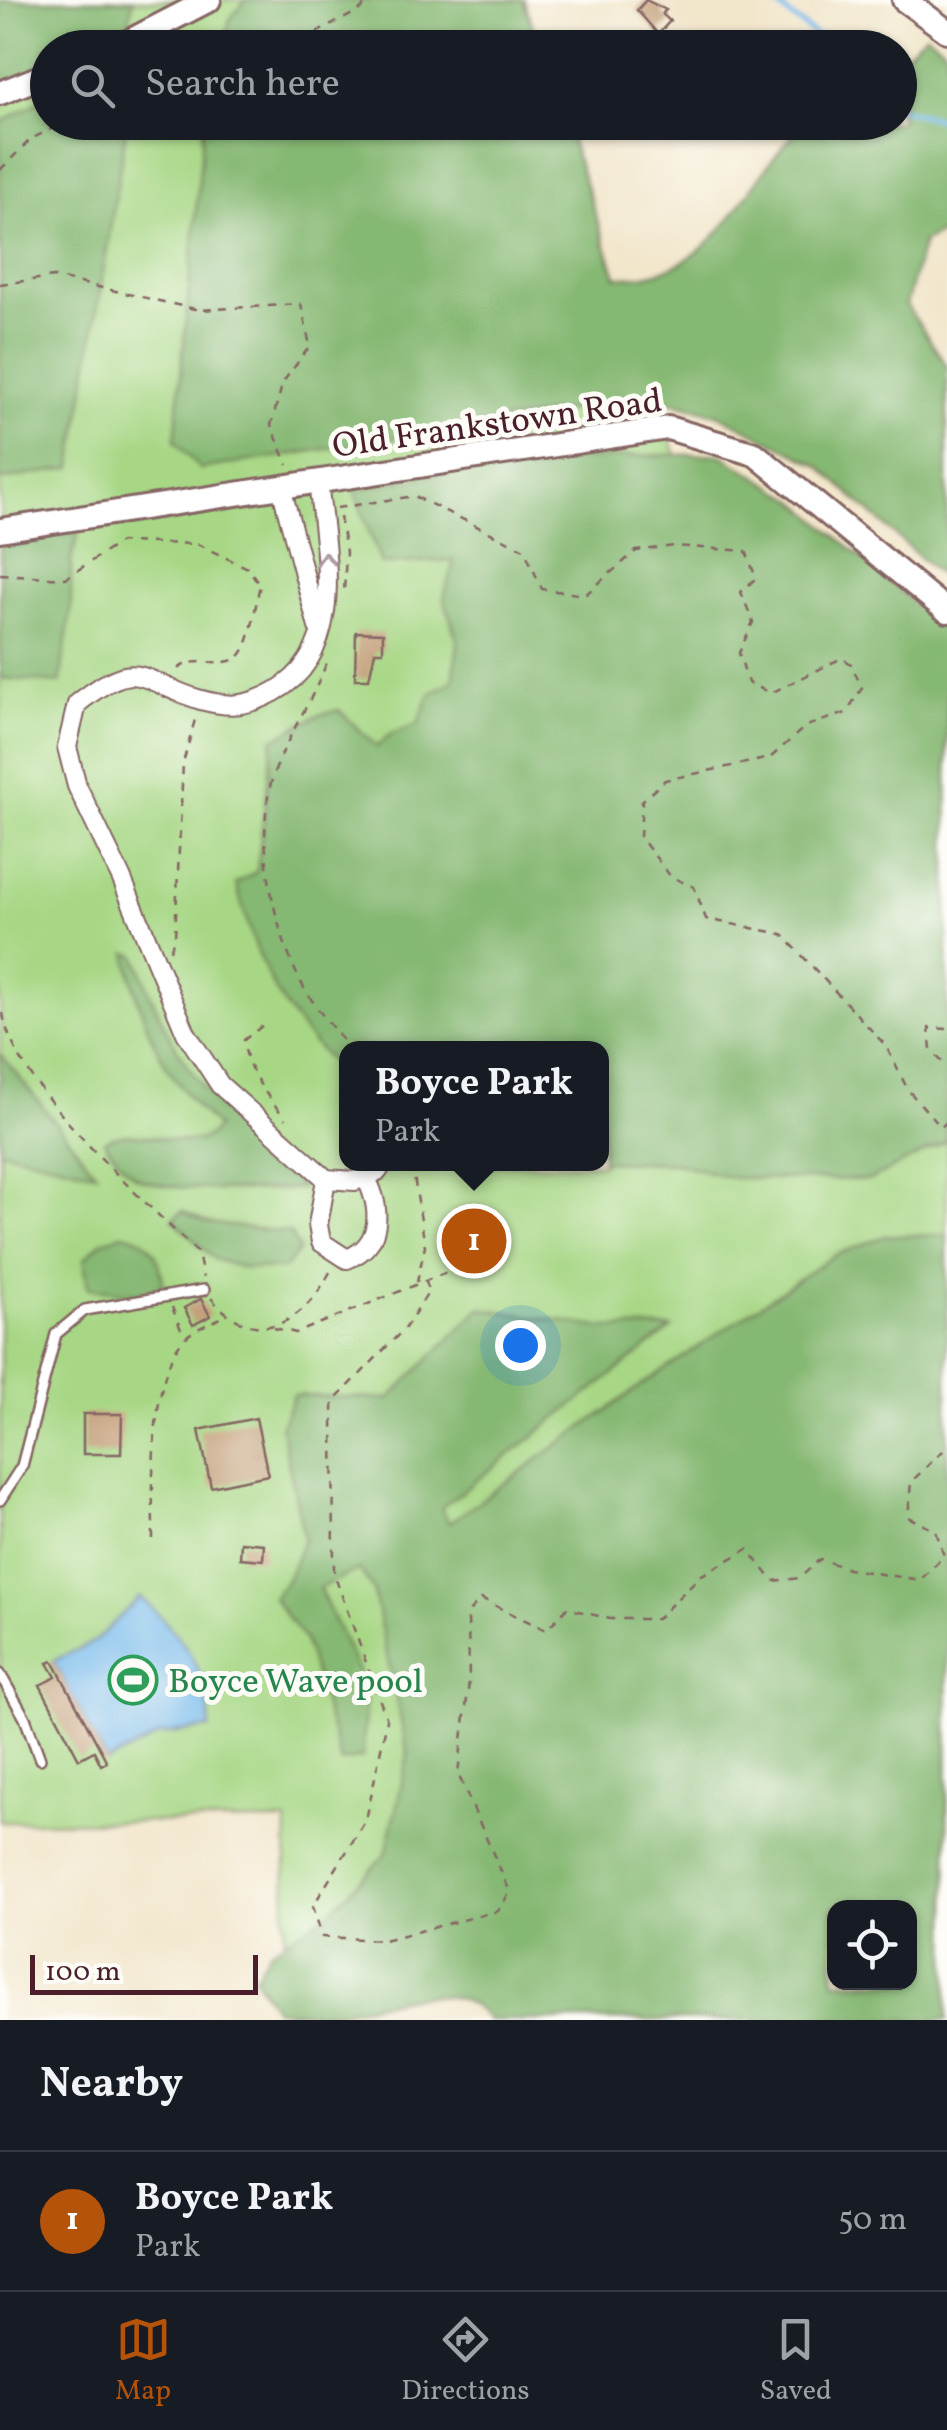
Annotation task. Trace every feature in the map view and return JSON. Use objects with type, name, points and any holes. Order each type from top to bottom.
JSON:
[{"type":"street","points":[[151,30],[209,0]]},
{"type":"street","points":[[904,0],[947,30]]},
{"type":"street","points":[[0,93],[30,81]]},
{"type":"street","name":"Old Frankstown Road","points":[[0,530],[668,428],[755,454],[947,612]]},
{"type":"street","points":[[309,483],[330,509],[320,636],[306,666],[275,691],[247,706],[200,700],[169,685],[133,675],[109,680],[76,704],[67,747],[77,786],[121,877],[160,976],[186,1033],[220,1085],[326,1180],[355,1181],[373,1171]]},
{"type":"street","points":[[309,483],[320,636]]},
{"type":"street","points":[[326,1180],[318,1226],[321,1242],[347,1259],[363,1253],[374,1241],[376,1214],[366,1176]]},
{"type":"lane","points":[[0,1500],[22,1466],[56,1334],[84,1310],[204,1290]]},
{"type":"lane","points":[[0,1674],[25,1718],[40,1759]]},
{"type":"path","points":[[322,30],[362,9],[366,0]]},
{"type":"path","points":[[0,170],[30,140]]},
{"type":"path","points":[[0,284],[54,277],[199,310],[301,304],[310,346],[283,382],[271,425],[330,509],[346,552],[344,596]]},
{"type":"path","points":[[330,509],[414,496],[524,549],[542,589],[585,595],[636,551],[674,546],[746,551],[756,578],[740,592],[752,622],[739,653],[748,683],[771,694],[842,658],[851,664],[862,688],[846,713],[806,726],[770,758],[666,780],[642,801],[640,837],[671,877],[694,887],[706,918],[782,934],[886,1046],[908,1090],[941,1128],[947,1122]]},
{"type":"path","points":[[0,574],[66,578],[120,542],[196,544],[248,568],[260,585],[244,651],[234,660],[187,662],[169,685]]},
{"type":"path","points":[[329,656],[316,690],[289,732],[270,786],[264,850],[274,902],[302,984],[343,1041]]},
{"type":"path","points":[[160,976],[175,938],[183,762],[200,700]]},
{"type":"path","points":[[3,1012],[6,1034],[58,1110],[198,1253],[204,1290],[228,1314],[263,1331],[272,1328],[324,1285],[338,1255]]},
{"type":"path","points":[[262,1026],[244,1040],[244,1049],[263,1092],[286,1119],[287,1134],[281,1142]]},
{"type":"path","points":[[947,1028],[929,1028],[932,1050],[947,1066]]},
{"type":"path","points":[[413,1171],[425,1246],[417,1283]]},
{"type":"path","points":[[272,1328],[296,1333],[460,1266],[476,1250]]},
{"type":"path","points":[[426,1280],[428,1293],[405,1328],[334,1402],[334,1574],[387,1720],[366,1820],[313,1906],[322,1937],[384,1940],[498,1911],[510,1892],[458,1774],[469,1682],[468,1613],[482,1599],[546,1630],[567,1608],[610,1619],[657,1619],[700,1576],[748,1549],[773,1580],[800,1578],[820,1559],[848,1570],[920,1580],[944,1556],[936,1531],[908,1517],[911,1482],[947,1447]]},
{"type":"path","points":[[168,1296],[184,1338]]},
{"type":"path","points":[[153,1539],[153,1442],[168,1374],[184,1338],[228,1314]]},
{"type":"green space","points":[[0,0],[524,0],[534,30],[30,30],[30,140],[571,140],[676,455],[947,660],[947,1959],[917,1918],[917,1900],[827,1900],[827,1909],[283,1993],[287,1821],[0,1822]]},
{"type":"green space","points":[[0,0],[133,0],[128,30],[30,30],[30,81],[0,96]]},
{"type":"green space","points":[[246,0],[523,0],[534,30],[227,30],[230,19]]},
{"type":"green space","points":[[926,34],[947,50],[947,231],[923,242],[906,305],[947,366],[947,582],[818,465],[717,414],[673,402],[589,407],[200,469],[175,441],[202,140],[571,140],[616,277],[652,274],[681,263],[705,245],[726,224],[790,140],[917,140],[917,43]]},
{"type":"green space","points":[[30,106],[30,140],[124,140],[72,468],[0,480],[0,123]]},
{"type":"green space","points":[[720,454],[795,500],[947,632],[947,1141],[869,1180],[733,1178],[676,1163],[609,1161],[609,1041],[339,1041],[339,1070],[288,1011],[255,943],[236,884],[257,871],[273,739],[319,715],[339,710],[377,747],[389,735],[418,724],[430,694],[453,681],[458,643],[444,598],[454,560],[381,564],[354,490],[445,474],[628,456]]},
{"type":"green space","points":[[79,531],[71,561],[71,609],[60,683],[0,678],[0,544]]},
{"type":"green space","points":[[127,953],[136,955],[179,1053],[204,1088],[301,1188],[190,1188],[148,1182],[122,1165],[104,1141],[133,1134],[194,1141],[207,1137],[217,1127],[182,1089],[157,1049],[139,1004]]},
{"type":"green space","points":[[2,1056],[96,1173],[0,1150]]},
{"type":"green space","points":[[182,1211],[208,1223],[290,1233],[299,1250],[284,1269],[243,1268],[214,1259],[173,1219]]},
{"type":"green space","points":[[122,1234],[141,1240],[153,1251],[163,1286],[136,1294],[88,1288],[84,1259],[101,1242]]},
{"type":"green space","points":[[947,1235],[947,2020],[488,2020],[474,2006],[437,1995],[332,2012],[276,2010],[254,1978],[269,1951],[327,1915],[386,1854],[408,1755],[373,1589],[359,1569],[319,1588],[366,1688],[363,1757],[341,1762],[304,1639],[273,1598],[287,1580],[304,1539],[281,1426],[294,1395],[389,1399],[480,1308],[604,1328],[672,1328],[441,1508],[449,1523],[646,1382],[835,1255],[885,1236]]},
{"type":"water","name":"Boyce Wave pool","points":[[140,1597],[169,1625],[190,1655],[205,1688],[210,1728],[161,1735],[107,1762],[53,1661],[95,1641]]},
{"type":"building","points":[[646,0],[666,10],[662,14],[670,21],[662,30],[654,30],[637,10]]},
{"type":"building","points":[[356,632],[383,633],[383,651],[375,651],[369,679],[355,679]]},
{"type":"building","points":[[201,1299],[210,1316],[193,1325],[184,1308]]},
{"type":"building","points":[[83,1414],[122,1414],[121,1454],[83,1454]]},
{"type":"building","points":[[256,1418],[268,1475],[211,1487],[199,1430]]},
{"type":"building","points":[[241,1542],[264,1544],[263,1560],[240,1558]]},
{"type":"building","points":[[53,1661],[107,1762],[101,1765],[94,1751],[79,1759],[40,1685],[56,1677],[48,1663]]},
{"type":"waterway","points":[[770,0],[809,30]]},
{"type":"waterway","points":[[917,113],[940,119],[947,129]]},
{"type":"place","name":"Boyce Park","points":[[474,1241]]},
{"type":"place","name":"Boyce Wave pool","points":[[133,1680]]}]
